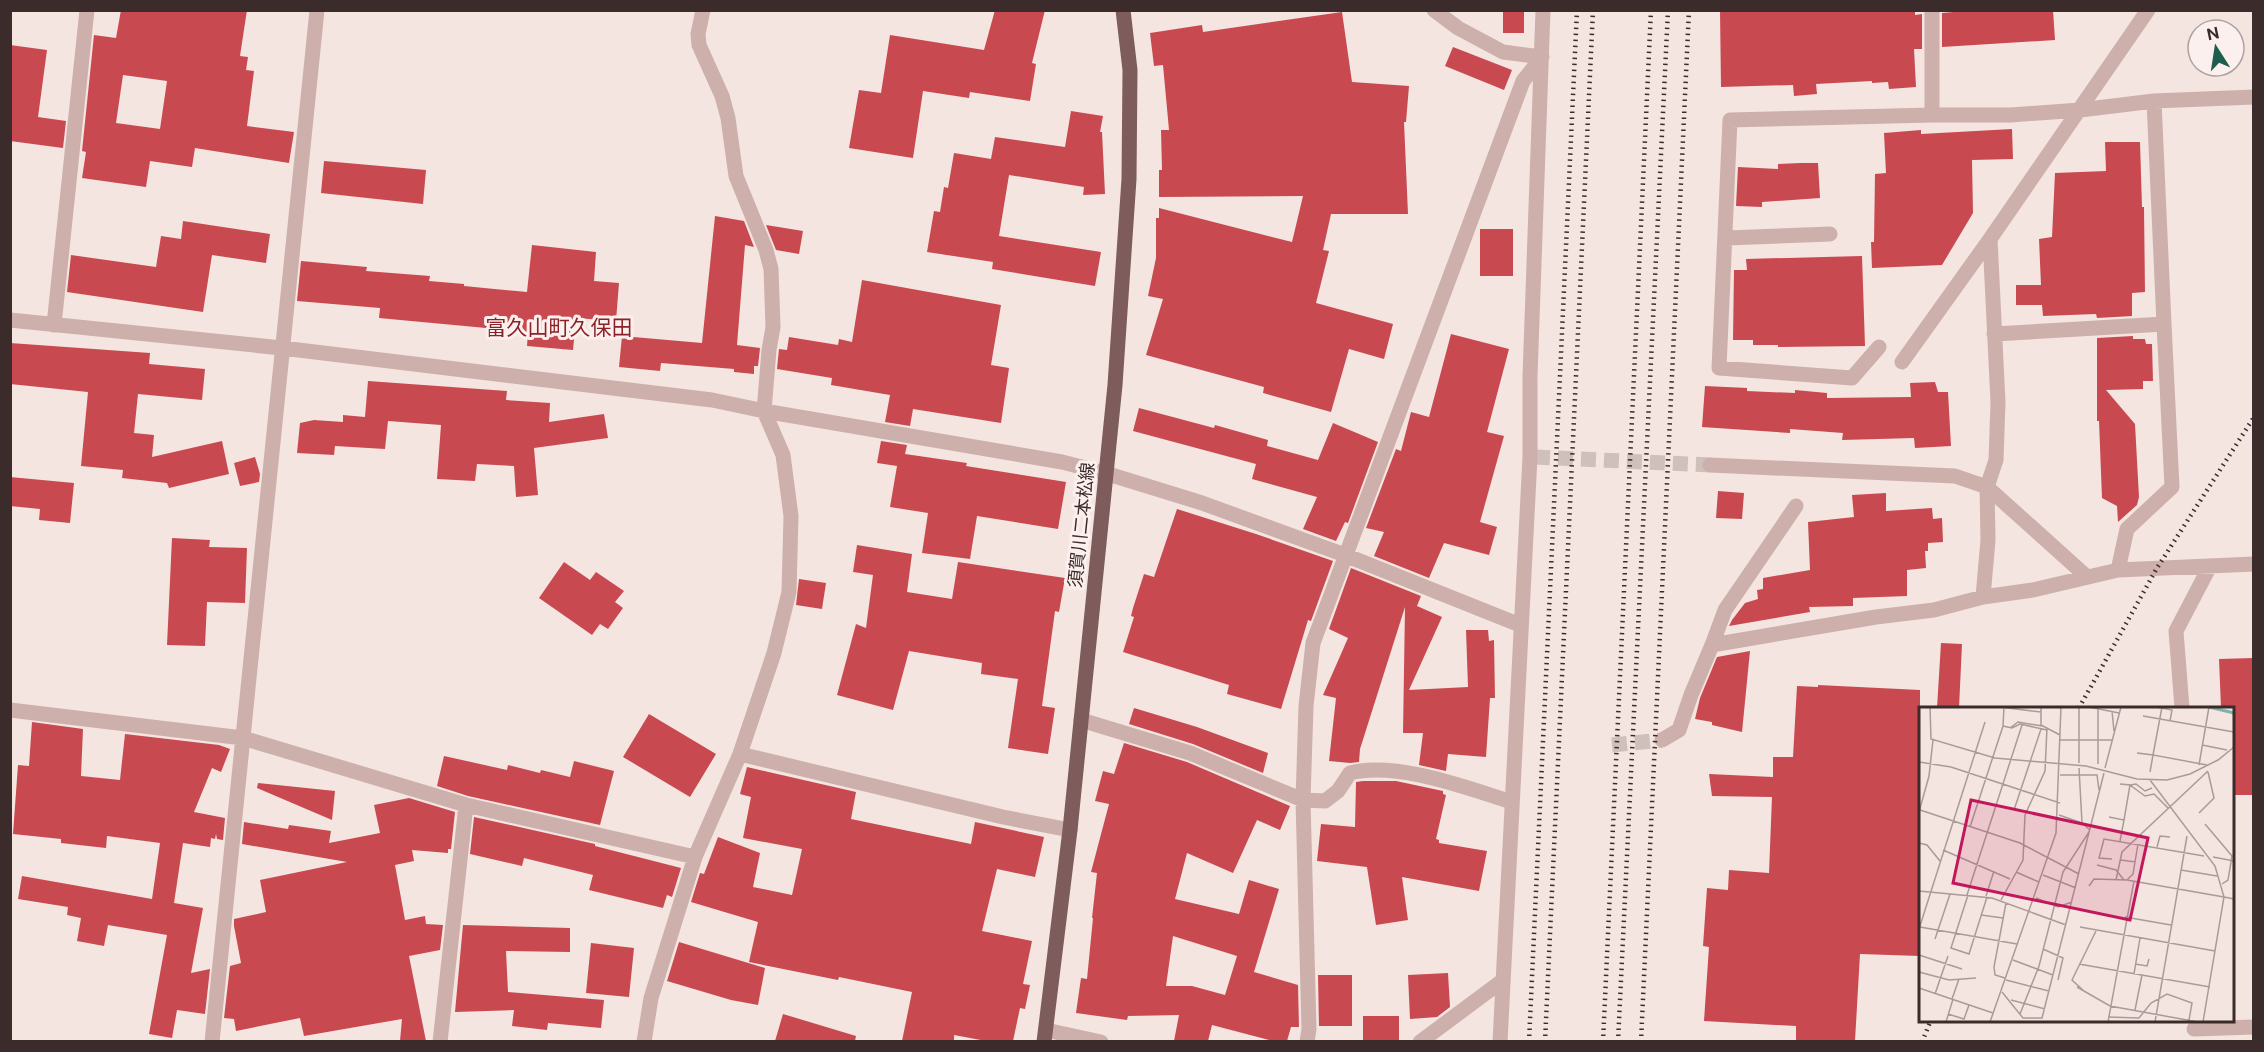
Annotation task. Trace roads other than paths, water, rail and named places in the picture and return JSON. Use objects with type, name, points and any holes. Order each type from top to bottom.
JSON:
[{"type":"main road","name":"須賀川二本松線","points":[[1045,1036],[1070,830],[1115,386],[1130,179],[1130,70],[1123,10]]},
{"type":"street","points":[[54,325],[87,10]]},
{"type":"street","points":[[212,1041],[317,10]]},
{"type":"street","points":[[644,1041],[651,998],[695,857],[740,754],[774,653],[789,592],[790,516],[783,455],[764,411],[773,327],[771,269],[766,250],[736,177],[729,118],[722,96],[699,45],[698,34],[703,10]]},
{"type":"street","points":[[1434,10],[1458,28],[1503,52],[1542,57]]},
{"type":"street","points":[[1500,1041],[1520,625],[1533,457],[1530,376],[1543,10]]},
{"type":"street","points":[[1932,10],[1932,115]]},
{"type":"street","points":[[1902,362],[2148,10]]},
{"type":"street","points":[[1307,1041],[1309,1029],[1303,800],[1306,706],[1313,643],[1523,81],[1542,57]]},
{"type":"street","points":[[1879,348],[1852,378],[1719,368],[1730,120],[2011,115],[2154,101],[2253,97]]},
{"type":"street","points":[[2118,570],[2127,529],[2172,487],[2154,101]]},
{"type":"street","points":[[1726,238],[1830,234]]},
{"type":"street","points":[[1983,597],[1988,540],[1987,487],[1996,460],[1998,402],[1990,239]]},
{"type":"street","points":[[10,320],[282,348],[712,400],[1062,462],[1105,472],[1202,503],[1345,555],[1520,625]]},
{"type":"street","points":[[1994,334],[2164,324]]},
{"type":"street","points":[[1710,465],[1955,476],[1987,487],[2086,576]]},
{"type":"street","points":[[1662,740],[1679,730],[1725,610],[1796,506]]},
{"type":"street","points":[[1712,645],[1876,616],[1934,610],[1983,597],[2033,590],[2118,570],[2253,564]]},
{"type":"street","points":[[2182,707],[2176,631],[2210,566]]},
{"type":"street","points":[[10,710],[243,738],[466,805],[695,857]]},
{"type":"street","points":[[1081,720],[1190,753],[1303,800],[1324,801],[1338,791],[1350,773],[1367,769],[1429,777],[1512,802]]},
{"type":"street","points":[[740,754],[1003,817],[1070,830]]},
{"type":"street","points":[[440,1041],[466,805]]},
{"type":"street","points":[[1420,1041],[1502,981]]},
{"type":"street","points":[[2194,1030],[2253,1027]]},
{"type":"street","points":[[1045,1036],[1101,1041]]},
{"type":"tunnel","points":[[1535,457],[1710,465]]},
{"type":"tunnel","points":[[1612,745],[1662,740]]},
{"type":"railway","points":[[1529,1042],[1577,10]]},
{"type":"railway","points":[[1545,1042],[1593,10]]},
{"type":"railway","points":[[1603,1042],[1651,10]]},
{"type":"railway","points":[[1618,1042],[1668,10]]},
{"type":"railway","points":[[1641,1042],[1689,10]]},
{"type":"railway","points":[[2080,707],[2157,568],[2254,417]]},
{"type":"railway","points":[[1922,1042],[1930,1022]]},
{"type":"district","name":"富久山町久保田","points":[[559,327]]}]
